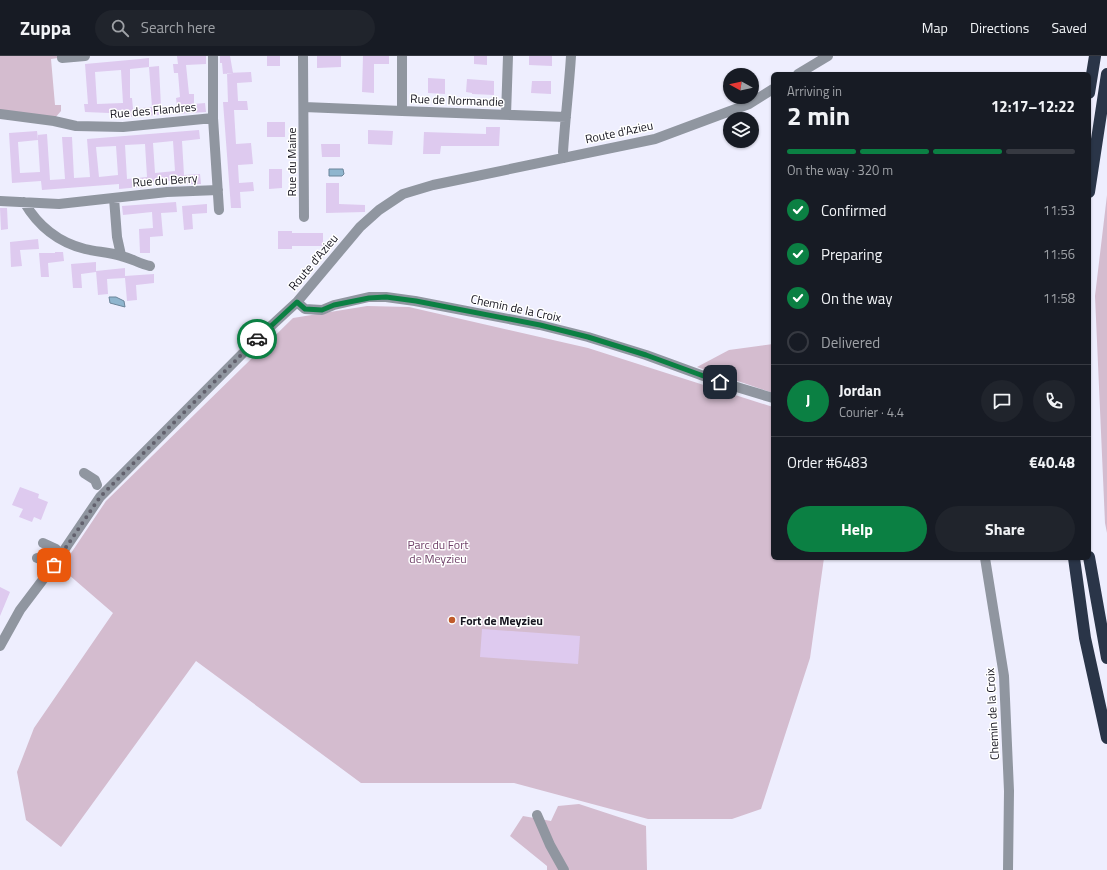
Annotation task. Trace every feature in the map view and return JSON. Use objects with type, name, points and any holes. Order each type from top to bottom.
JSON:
[{"type":"highway","points":[[1091,81],[1095,56]]},
{"type":"highway","points":[[1091,179],[1107,74]]},
{"type":"highway","points":[[1074,560],[1085,638],[1107,738]]},
{"type":"highway","points":[[1090,560],[1107,658]]},
{"type":"street","points":[[62,56],[62,58],[85,56]]},
{"type":"street","points":[[213,56],[213,118],[219,210]]},
{"type":"street","name":"Rue du Maine","points":[[303,56],[304,217]]},
{"type":"street","name":"Rue de Normandie","points":[[402,56],[402,111],[566,117]]},
{"type":"street","points":[[506,115],[508,56]]},
{"type":"street","points":[[564,158],[563,152],[571,56]]},
{"type":"street","points":[[801,72],[828,56]]},
{"type":"street","name":"Route d'Azieu","points":[[1,640],[20,610],[54,565],[100,497],[253,343],[297,302],[360,227],[379,210],[403,194],[433,185],[655,139],[749,104],[771,90]]},
{"type":"street","points":[[304,106],[402,111]]},
{"type":"street","name":"Rue des Flandres","points":[[0,114],[54,121],[76,126],[123,128],[213,118]]},
{"type":"street","name":"Rue du Berry","points":[[0,201],[59,204],[167,192],[218,190]]},
{"type":"street","points":[[114,198],[120,255]]},
{"type":"street","points":[[24,202],[34,219],[49,233],[66,243],[85,249],[120,255],[150,266]]},
{"type":"street","name":"Chemin de la Croix","points":[[297,302],[305,309],[322,310],[334,305],[369,298],[386,297],[416,301],[540,325],[588,337],[646,355],[720,382],[771,397]]},
{"type":"street","points":[[84,473],[95,480],[97,485]]},
{"type":"street","points":[[43,543],[56,549]]},
{"type":"street","points":[[37,558],[54,565]]},
{"type":"street","name":"Chemin de la Croix","points":[[985,560],[1004,676],[1009,790],[1008,870]]},
{"type":"street","points":[[537,815],[550,845],[564,870]]},
{"type":"green space","points":[[0,56],[58,56],[58,58],[51,59],[55,105],[61,105],[61,111],[55,118],[0,114]]},
{"type":"green space","points":[[1107,195],[1107,533],[1105,523],[1095,296]]},
{"type":"green space","name":"Parc du Fort de Meyzieu","points":[[367,306],[409,307],[588,348],[771,406],[771,560],[824,560],[810,658],[761,809],[732,819],[648,819],[514,783],[361,783],[196,661],[61,847],[26,820],[17,772],[34,728],[113,613],[61,568],[106,501],[293,318]]},
{"type":"green space","points":[[771,344],[771,392],[697,367],[729,350]]},
{"type":"green space","points":[[579,804],[646,826],[647,870],[547,870],[547,866],[510,836],[523,816],[551,821],[558,806]]},
{"type":"water","points":[[329,169],[343,169],[344,174],[342,176],[329,176]]},
{"type":"water","points":[[109,297],[116,297],[124,301],[125,307],[110,303]]},
{"type":"building","points":[[177,56],[206,56],[206,64],[186,65],[189,94],[194,94],[194,104],[205,103],[206,112],[125,117],[124,111],[109,113],[85,112],[84,104],[88,104],[85,64],[149,58],[149,67],[159,66],[161,107],[177,106],[176,98],[180,97],[178,73],[174,73],[173,64],[178,64]],"holes":[[[149,67],[152,107],[133,109],[132,98],[130,98],[130,69]],[[121,70],[123,103],[97,104],[95,72]]]},
{"type":"building","points":[[220,56],[230,56],[233,73],[223,74]]},
{"type":"building","points":[[267,56],[280,56],[280,66],[267,66]]},
{"type":"building","points":[[317,56],[341,56],[341,67],[317,68]]},
{"type":"building","points":[[363,56],[389,56],[389,64],[374,64],[374,93],[362,92]]},
{"type":"building","points":[[474,56],[487,56],[487,65],[474,64]]},
{"type":"building","points":[[529,56],[552,56],[552,66],[529,65]]},
{"type":"building","points":[[251,72],[252,82],[237,83],[238,101],[247,101],[248,110],[234,110],[236,144],[251,143],[253,164],[238,165],[239,183],[253,182],[254,191],[240,192],[241,208],[231,208],[223,102],[228,102],[227,73]]},
{"type":"building","points":[[428,78],[445,79],[445,94],[428,93]]},
{"type":"building","points":[[467,79],[494,81],[494,95],[472,94],[466,92]]},
{"type":"building","points":[[532,81],[551,81],[551,94],[531,93]]},
{"type":"building","points":[[267,122],[285,122],[285,137],[267,137]]},
{"type":"building","points":[[486,127],[500,127],[499,146],[441,146],[440,154],[423,154],[424,132],[486,134]]},
{"type":"building","points":[[199,130],[200,139],[182,141],[184,175],[200,174],[201,184],[176,184],[176,181],[168,181],[148,182],[148,187],[140,188],[119,189],[119,184],[42,190],[41,181],[12,183],[9,133],[37,131],[37,135],[47,134],[50,180],[65,179],[62,137],[72,137],[74,178],[90,177],[87,139]],"holes":[[[38,140],[40,172],[20,173],[18,142]],[[173,141],[175,171],[155,173],[153,143]],[[145,144],[147,177],[127,179],[125,145]],[[116,146],[118,175],[99,177],[96,147]]]},
{"type":"building","points":[[368,130],[393,131],[392,145],[368,144]]},
{"type":"building","points":[[321,144],[340,144],[340,157],[322,157]]},
{"type":"building","points":[[269,169],[282,169],[282,188],[269,189]]},
{"type":"building","points":[[326,183],[339,183],[339,204],[365,205],[365,212],[326,213]]},
{"type":"building","points":[[176,202],[177,212],[161,213],[163,236],[150,237],[150,253],[140,253],[139,229],[153,228],[152,212],[123,215],[122,206]]},
{"type":"building","points":[[207,204],[207,213],[192,214],[193,229],[184,230],[182,206]]},
{"type":"building","points":[[0,208],[7,208],[8,229],[1,230]]},
{"type":"building","points":[[278,231],[292,231],[292,233],[323,233],[323,246],[292,246],[292,249],[278,249]]},
{"type":"building","points":[[38,239],[39,249],[20,250],[22,266],[11,267],[10,242]]},
{"type":"building","points":[[63,252],[64,261],[48,263],[49,277],[41,277],[39,253]]},
{"type":"building","points":[[96,262],[96,272],[81,274],[82,288],[73,288],[71,264]]},
{"type":"building","points":[[125,268],[125,276],[154,274],[154,283],[136,285],[137,300],[127,301],[125,278],[107,279],[108,294],[98,295],[96,271]]},
{"type":"building","points":[[20,487],[39,494],[38,498],[48,502],[41,520],[34,517],[32,522],[19,517],[23,509],[12,505]]},
{"type":"building","points":[[0,587],[10,592],[0,616]]},
{"type":"building","points":[[482,629],[580,636],[578,664],[480,657]]},
{"type":"way so far","points":[[54,565],[100,497],[257,339]]},
{"type":"place","name":"Fort de Meyzieu","points":[[452,620]]},
{"type":"route","points":[[257,339],[297,302],[305,309],[322,310],[334,305],[369,298],[403,298],[540,325],[588,337],[670,363],[720,382]]}]
